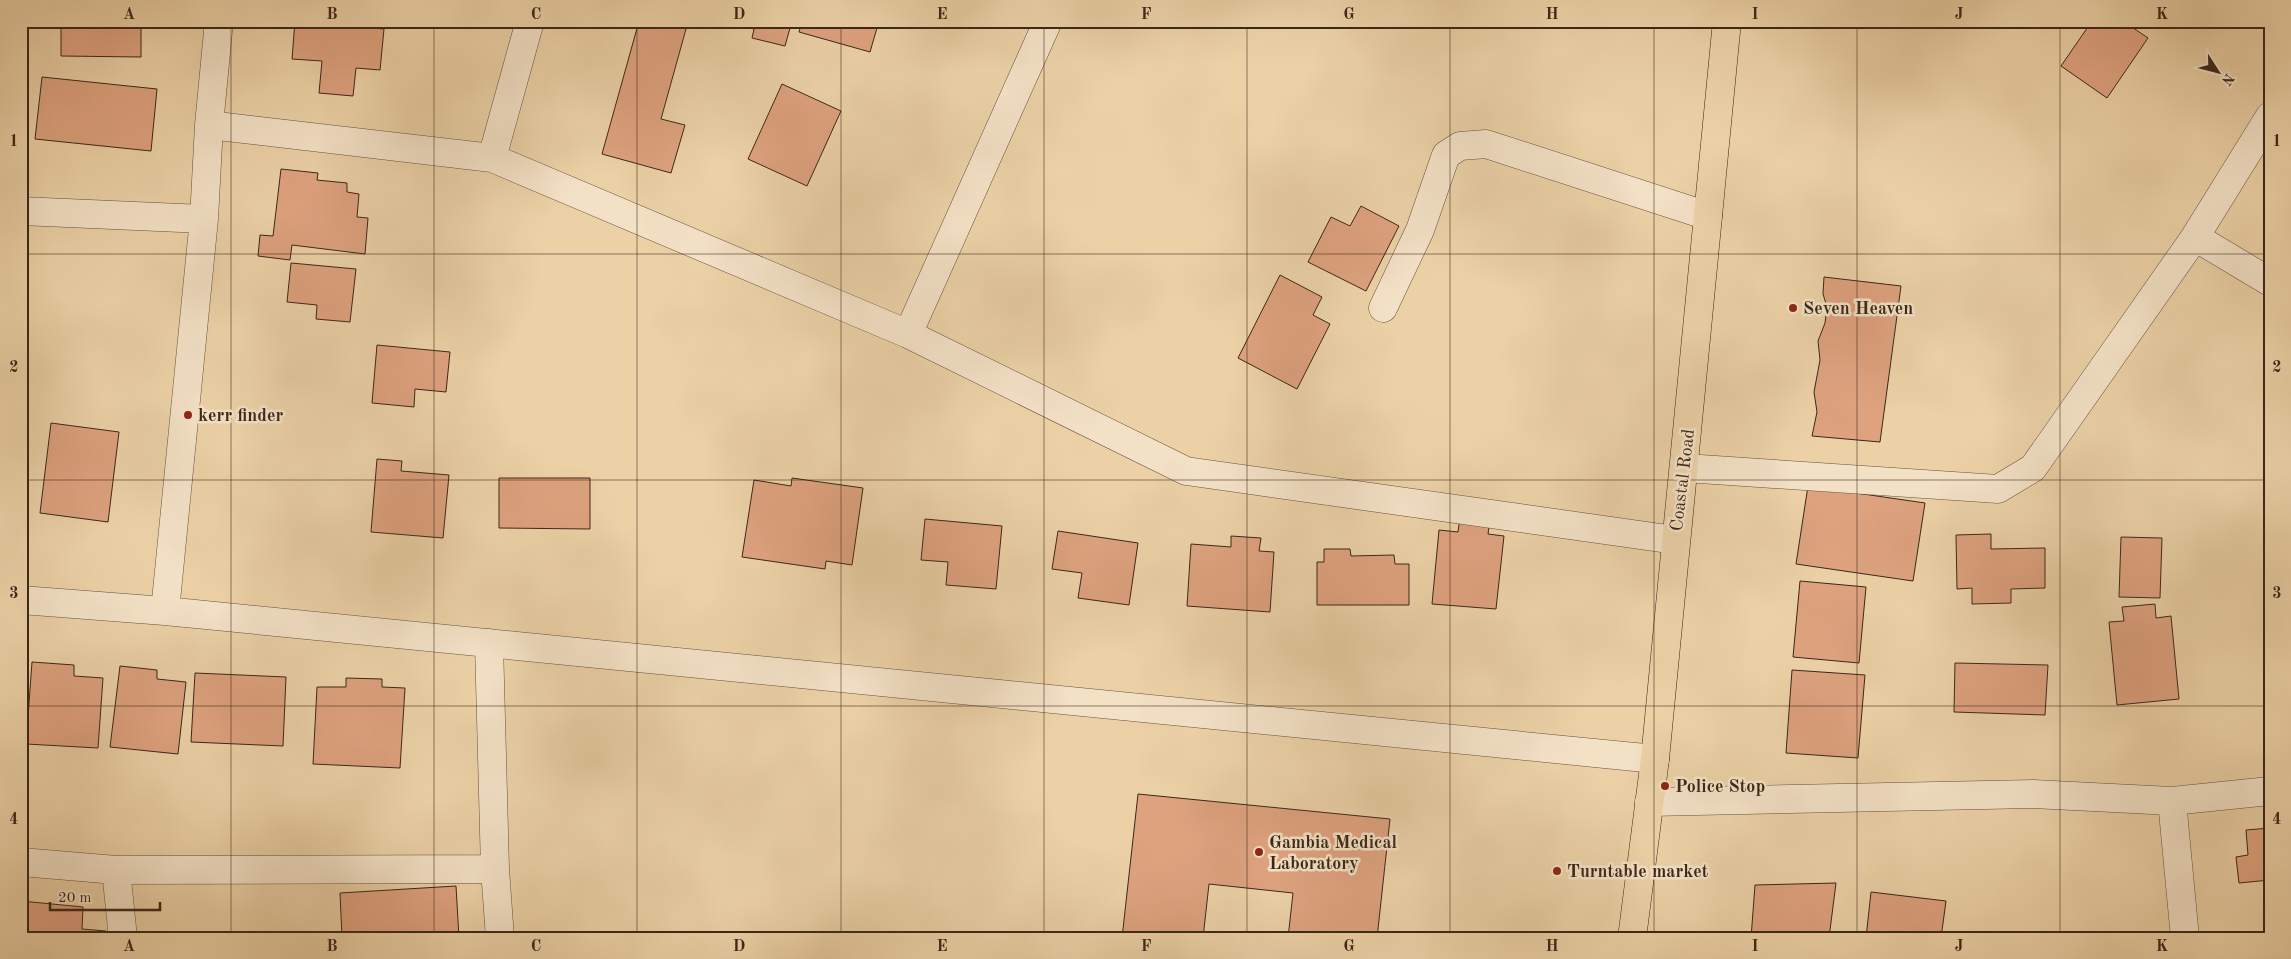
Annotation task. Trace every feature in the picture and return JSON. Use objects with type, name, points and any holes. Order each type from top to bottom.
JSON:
[{"type":"main road","name":"Coastal Road","points":[[1632,938],[1655,759],[1675,540],[1685,468],[1727,21]]},
{"type":"street","points":[[165,611],[204,220],[209,125],[219,21]]},
{"type":"street","points":[[492,158],[530,21]]},
{"type":"street","points":[[908,334],[1048,21]]},
{"type":"street","points":[[1685,468],[1998,489],[2033,468],[2196,237],[2270,116]]},
{"type":"street","points":[[209,125],[492,158],[908,334],[1186,471],[1675,540]]},
{"type":"street","points":[[1383,308],[1420,230],[1446,155],[1460,146],[1486,144],[1708,216]]},
{"type":"street","points":[[21,211],[204,220]]},
{"type":"street","points":[[2196,237],[2270,282]]},
{"type":"street","points":[[21,600],[165,611],[1655,759]]},
{"type":"street","points":[[489,643],[495,869],[500,938]]},
{"type":"street","points":[[1649,802],[2033,794],[2172,801],[2270,791]]},
{"type":"street","points":[[2172,801],[2185,938]]},
{"type":"street","points":[[21,862],[116,870],[495,869]]},
{"type":"street","points":[[116,870],[123,938]]},
{"type":"building","points":[[61,21],[141,21],[141,57],[61,56]]},
{"type":"building","points":[[295,21],[384,29],[380,70],[356,68],[353,96],[319,93],[322,61],[292,59]]},
{"type":"building","points":[[639,21],[656,21],[686,29],[661,119],[685,125],[671,173],[602,154]]},
{"type":"building","points":[[792,21],[785,46],[752,38],[754,29],[727,22]]},
{"type":"building","points":[[802,21],[879,21],[870,52],[799,32]]},
{"type":"building","points":[[2092,21],[2123,21],[2148,38],[2107,98],[2061,66]]},
{"type":"building","points":[[42,77],[157,89],[151,151],[35,139]]},
{"type":"building","points":[[782,84],[841,111],[807,186],[748,159]]},
{"type":"building","points":[[281,169],[318,173],[317,180],[347,183],[347,192],[359,194],[357,217],[368,218],[365,254],[292,245],[290,260],[258,256],[260,235],[273,236]]},
{"type":"building","points":[[1361,206],[1399,226],[1366,291],[1308,262],[1331,217],[1350,226]]},
{"type":"building","points":[[291,263],[356,269],[350,322],[316,319],[317,305],[287,302]]},
{"type":"building","points":[[1280,275],[1322,297],[1313,315],[1330,324],[1297,389],[1238,358]]},
{"type":"building","points":[[1824,277],[1901,286],[1880,442],[1812,436],[1817,412],[1814,392],[1820,360],[1818,341],[1825,323],[1827,307],[1823,294]]},
{"type":"building","points":[[377,345],[450,352],[446,392],[415,389],[414,407],[372,403]]},
{"type":"building","points":[[51,423],[119,432],[108,522],[40,513]]},
{"type":"building","points":[[377,459],[402,461],[401,471],[449,475],[443,538],[371,532]]},
{"type":"building","points":[[499,478],[590,478],[590,529],[499,528]]},
{"type":"building","points":[[792,478],[863,488],[852,565],[826,561],[825,569],[742,557],[754,480],[791,486]]},
{"type":"building","points":[[1808,486],[1925,503],[1913,581],[1796,564]]},
{"type":"building","points":[[1460,517],[1490,520],[1488,534],[1504,536],[1496,609],[1432,604],[1439,530],[1458,532]]},
{"type":"building","points":[[925,519],[1002,526],[996,589],[946,585],[948,562],[921,560]]},
{"type":"building","points":[[1058,531],[1138,543],[1129,605],[1078,598],[1082,573],[1052,569]]},
{"type":"building","points":[[1991,534],[1991,549],[2045,548],[2045,588],[2011,589],[2011,603],[1972,604],[1972,588],[1957,589],[1956,535]]},
{"type":"building","points":[[1231,536],[1261,538],[1259,551],[1274,552],[1270,612],[1187,606],[1191,544],[1231,547]]},
{"type":"building","points":[[2121,537],[2162,538],[2160,598],[2119,597]]},
{"type":"building","points":[[1324,549],[1350,549],[1351,556],[1394,555],[1395,564],[1409,564],[1409,605],[1317,605],[1317,562],[1324,562]]},
{"type":"building","points":[[1800,581],[1866,587],[1859,663],[1793,657]]},
{"type":"building","points":[[2155,604],[2156,618],[2171,616],[2179,699],[2117,705],[2109,622],[2124,621],[2122,607]]},
{"type":"building","points":[[32,662],[74,665],[74,676],[103,678],[98,748],[26,744]]},
{"type":"building","points":[[1955,663],[2048,665],[2045,715],[1954,712]]},
{"type":"building","points":[[120,666],[157,670],[157,679],[186,682],[178,754],[110,747]]},
{"type":"building","points":[[1792,670],[1865,675],[1858,758],[1786,753]]},
{"type":"building","points":[[195,673],[286,677],[283,746],[191,742]]},
{"type":"building","points":[[346,678],[382,679],[382,687],[405,688],[400,768],[313,764],[317,687],[346,687]]},
{"type":"building","name":"Gambia Medical Laboratory","points":[[1138,794],[1390,819],[1377,938],[1288,938],[1293,893],[1209,884],[1203,938],[1122,938]]},
{"type":"building","points":[[2270,828],[2270,880],[2239,883],[2236,857],[2248,855],[2246,830]]},
{"type":"building","points":[[1836,883],[1829,938],[1751,938],[1755,885]]},
{"type":"building","points":[[456,886],[459,938],[342,938],[340,893]]},
{"type":"building","points":[[1871,892],[1946,901],[1941,938],[1866,938]]},
{"type":"building","points":[[21,901],[83,907],[82,929],[106,931],[105,938],[21,938]]},
{"type":"place","name":"Seven Heaven","points":[[1793,308]]},
{"type":"place","name":"kerr finder","points":[[188,415]]},
{"type":"place","name":"Police Stop","points":[[1665,786]]},
{"type":"place","name":"Gambia Medical Laboratory","points":[[1259,852]]},
{"type":"place","name":"Turntable market","points":[[1557,871]]}]
